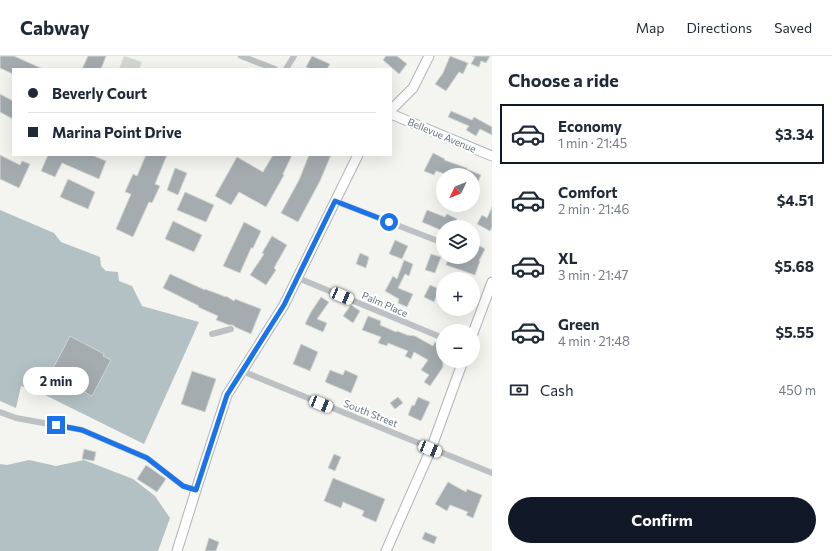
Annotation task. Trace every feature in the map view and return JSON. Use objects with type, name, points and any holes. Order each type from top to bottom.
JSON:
[{"type":"street","points":[[241,56],[272,68]]},
{"type":"street","points":[[287,68],[294,56]]},
{"type":"street","points":[[392,109],[413,88],[429,56]]},
{"type":"street","name":"Bellevue Avenue","points":[[392,114],[492,156]]},
{"type":"street","points":[[177,551],[227,395],[284,305],[358,156]]},
{"type":"street","points":[[335,201],[436,240]]},
{"type":"street","name":"Palm Place","points":[[298,278],[436,335]]},
{"type":"street","points":[[476,324],[492,282]]},
{"type":"street","points":[[212,334],[231,329]]},
{"type":"street","points":[[386,551],[430,449],[459,368]]},
{"type":"street","name":"South Street","points":[[242,371],[492,473]]},
{"type":"street","points":[[0,412],[16,418],[82,430],[147,458],[183,486],[196,490]]},
{"type":"shaded area","points":[[124,56],[142,62],[139,68],[119,68]]},
{"type":"shaded area","points":[[0,210],[54,233],[61,242],[100,257],[101,266],[106,271],[118,272],[119,281],[132,286],[142,306],[199,322],[144,444],[41,393],[21,386],[16,408],[0,401]]},
{"type":"shaded area","points":[[29,460],[56,466],[84,460],[133,479],[155,496],[170,518],[158,551],[0,551],[0,464],[7,465]]},
{"type":"building","points":[[0,56],[14,56],[41,68],[12,68],[12,74],[0,68]]},
{"type":"building","points":[[88,56],[106,56],[101,68],[82,68]]},
{"type":"building","points":[[312,56],[330,64],[328,68],[306,67]]},
{"type":"building","points":[[386,56],[397,56],[407,64],[399,74],[383,60]]},
{"type":"building","points":[[450,56],[468,63],[463,74],[459,72],[446,91],[435,84],[443,73]]},
{"type":"building","points":[[472,56],[490,56],[486,63],[481,61],[479,67],[471,64],[475,57]]},
{"type":"building","points":[[0,94],[12,100],[12,118],[0,112]]},
{"type":"building","points":[[451,111],[472,120],[474,117],[492,127],[492,135],[480,129],[476,136],[466,130],[469,126],[448,117]]},
{"type":"building","points":[[433,153],[445,159],[444,160],[467,168],[436,168],[434,175],[424,171]]},
{"type":"building","points":[[0,155],[20,165],[22,161],[30,164],[19,188],[0,179]]},
{"type":"building","points":[[48,156],[94,156],[106,161],[99,179],[62,163],[55,177],[41,171]]},
{"type":"building","points":[[146,156],[167,156],[155,184],[160,186],[152,203],[149,202],[133,237],[116,229],[131,194],[125,192],[133,174],[137,176]]},
{"type":"building","points":[[272,156],[292,156],[283,174],[284,175],[266,207],[239,192],[231,205],[215,196],[237,157],[263,172]]},
{"type":"building","points":[[309,156],[331,156],[320,181],[298,222],[281,213],[299,180]]},
{"type":"building","points":[[175,168],[187,173],[178,195],[167,190]]},
{"type":"building","points":[[68,179],[95,192],[88,209],[60,197]]},
{"type":"building","points":[[185,192],[214,205],[206,222],[177,210]]},
{"type":"building","points":[[492,207],[492,227],[490,231],[480,226],[479,220],[482,215],[487,218]]},
{"type":"building","points":[[427,210],[445,217],[447,214],[457,219],[436,220],[436,228],[422,222]]},
{"type":"building","points":[[173,221],[202,235],[194,252],[165,239]]},
{"type":"building","points":[[244,222],[261,231],[253,248],[251,248],[240,273],[223,266]]},
{"type":"building","points":[[272,236],[287,245],[274,268],[276,270],[266,285],[250,275],[264,254],[262,253]]},
{"type":"building","points":[[395,240],[408,246],[402,259],[389,254]]},
{"type":"building","points":[[480,246],[485,249],[480,259]]},
{"type":"building","points":[[360,253],[369,257],[366,268],[356,264]]},
{"type":"building","points":[[431,254],[436,256],[436,264],[438,264],[435,273],[425,270]]},
{"type":"building","points":[[404,260],[413,264],[409,276],[405,274],[398,288],[413,294],[407,307],[398,303],[399,299],[385,291],[393,276],[397,279]]},
{"type":"building","points":[[479,264],[476,272],[466,272],[446,265]]},
{"type":"building","points":[[170,274],[205,290],[261,309],[251,334],[233,325],[216,320],[218,316],[163,288]]},
{"type":"building","points":[[430,285],[436,288],[436,297],[434,302],[424,297]]},
{"type":"building","points":[[321,297],[329,302],[317,319],[327,323],[323,332],[305,324]]},
{"type":"building","points":[[351,305],[360,311],[353,323],[343,316]]},
{"type":"building","points":[[368,316],[381,321],[380,325],[396,332],[415,336],[433,346],[435,342],[436,368],[442,368],[430,386],[424,382],[429,375],[421,370],[428,360],[414,352],[411,359],[405,356],[408,351],[388,343],[387,346],[378,343],[381,337],[362,330]]},
{"type":"building","points":[[70,336],[104,354],[103,356],[111,360],[92,396],[50,374]]},
{"type":"building","points":[[301,344],[318,352],[310,371],[293,364]]},
{"type":"building","points":[[330,370],[343,375],[345,370],[358,376],[351,393],[325,382]]},
{"type":"building","points":[[192,371],[216,379],[205,412],[181,404]]},
{"type":"building","points":[[398,397],[403,403],[395,409],[390,403]]},
{"type":"building","points":[[418,397],[430,402],[421,421],[408,415],[412,405],[414,406]]},
{"type":"building","points":[[84,449],[96,452],[94,461],[82,459]]},
{"type":"building","points":[[334,454],[341,457],[335,471],[328,468]]},
{"type":"building","points":[[146,465],[166,479],[157,492],[137,479]]},
{"type":"building","points":[[333,478],[385,499],[376,522],[362,516],[364,511],[343,502],[341,508],[324,501]]},
{"type":"building","points":[[448,482],[466,492],[467,489],[482,495],[473,518],[466,515],[468,512],[450,505],[447,511],[435,504]]},
{"type":"building","points":[[425,532],[437,537],[434,544],[422,539]]},
{"type":"building","points":[[209,538],[219,542],[216,551],[205,551]]},
{"type":"route","points":[[56,425],[82,430],[147,458],[183,486],[196,490],[227,395],[284,305],[335,201],[389,222]]}]
